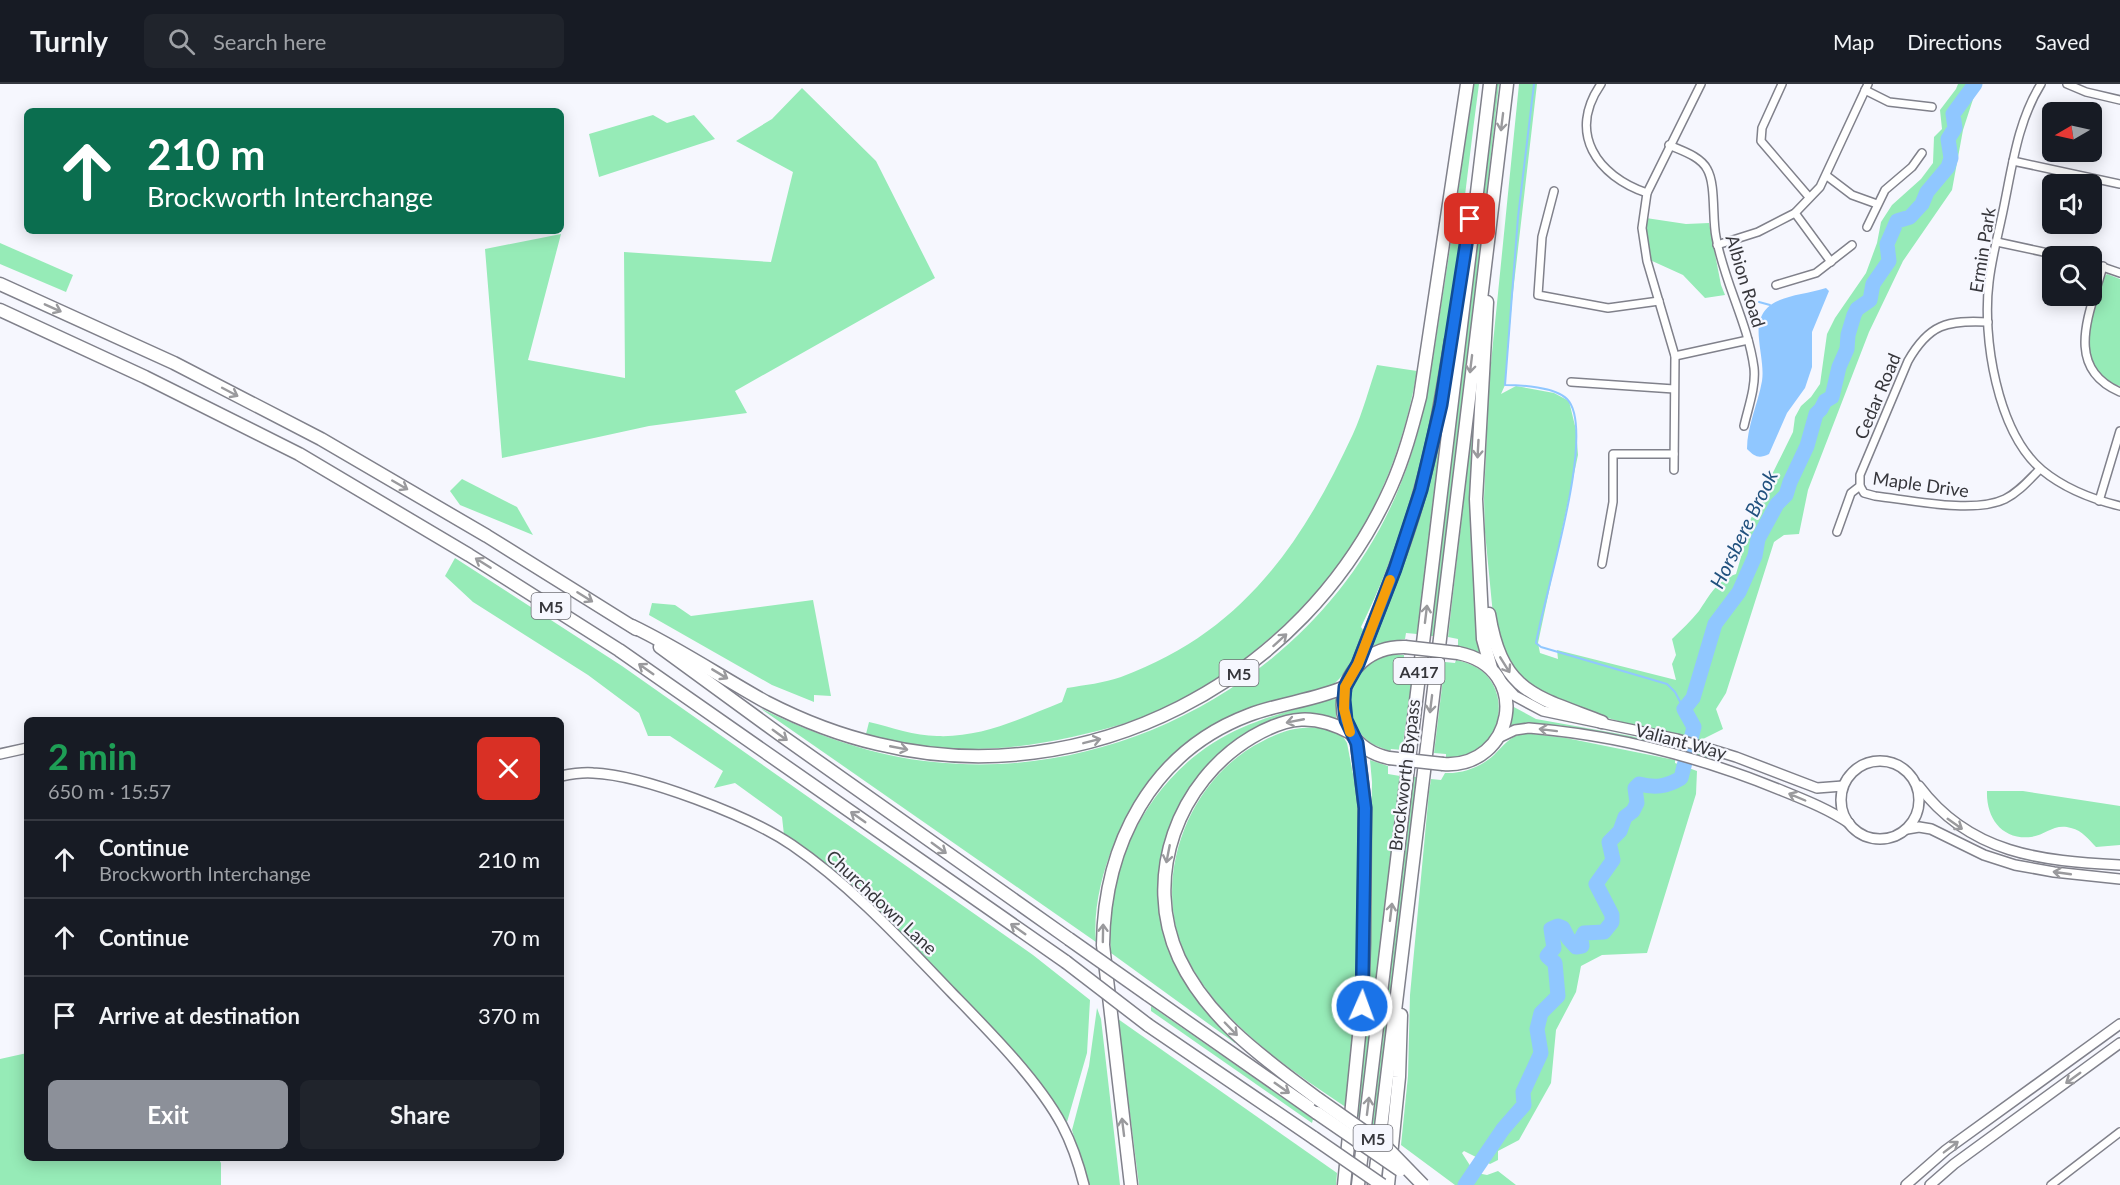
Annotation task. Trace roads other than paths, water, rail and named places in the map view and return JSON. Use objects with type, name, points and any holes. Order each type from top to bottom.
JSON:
[{"type":"highway","name":"M5","points":[[632,626],[664,641],[767,702],[807,720],[877,744],[934,754],[1002,756],[1077,745],[1140,727],[1221,686],[1276,644],[1320,600],[1356,552],[1392,486],[1410,436],[1420,397],[1467,84]]},
{"type":"highway","name":"Brockworth Bypass","points":[[1359,1185],[1490,84]]},
{"type":"highway","name":"Brockworth Bypass","points":[[1376,1183],[1484,261],[1507,84]]},
{"type":"highway","points":[[1344,1185],[1362,1006],[1365,808],[1354,738],[1344,709],[1345,687],[1358,664],[1409,529],[1430,454],[1441,405],[1480,156]]},
{"type":"highway","points":[[1491,668],[1483,639],[1477,464],[1498,160]]},
{"type":"highway","name":"M5","points":[[0,284],[174,363],[321,440],[487,536],[632,626],[782,736],[1069,939],[1423,1185]]},
{"type":"highway","name":"M5","points":[[0,310],[145,377],[299,454],[469,555],[619,650],[1065,962],[1148,1025],[1376,1183]]},
{"type":"highway","points":[[1480,568],[1497,652],[1517,682],[1533,695],[1550,704],[1602,722]]},
{"type":"highway","points":[[1354,738],[1375,754],[1389,758],[1460,764],[1473,759],[1497,739],[1506,715],[1506,696],[1502,682],[1491,668],[1479,659],[1458,653],[1405,647],[1379,651],[1358,664]]},
{"type":"highway","name":"M5","points":[[1131,1185],[1103,945],[1103,914],[1108,885],[1114,858],[1125,832],[1152,787],[1200,741],[1247,716],[1345,687]]},
{"type":"highway","name":"M5","points":[[1354,738],[1319,719],[1296,720],[1262,732],[1233,750],[1206,776],[1184,809],[1169,849],[1165,879],[1165,904],[1179,958],[1201,995],[1243,1041],[1318,1099],[1386,1147],[1423,1185]]},
{"type":"highway","name":"M5","points":[[1388,1185],[1399,1077],[1404,939]]},
{"type":"main road","name":"Valiant Way","points":[[1502,682],[1515,696],[1543,711],[1602,722],[1707,747],[1802,784],[1824,788],[1843,786]]},
{"type":"main road","name":"Valiant Way","points":[[1497,739],[1515,730],[1538,729],[1600,738],[1670,754],[1750,777],[1824,808],[1849,823]]},
{"type":"main road","points":[[0,753],[24,749]]},
{"type":"main road","points":[[2120,865],[2053,859],[1990,844],[1945,817],[1908,771],[1885,760],[1872,761],[1855,770],[1843,786],[1841,798],[1843,811],[1849,823],[1858,832],[1870,838],[1883,839],[1919,827],[1931,829],[1984,855],[2015,865],[2120,879]]},
{"type":"main road","name":"Churchdown Lane","points":[[564,776],[590,772],[612,775],[661,788],[754,824],[790,844],[819,864],[905,944],[996,1039],[1062,1125],[1076,1156],[1084,1185]]},
{"type":"main road","points":[[1906,830],[1915,819],[1919,807],[1920,794],[1916,782]]},
{"type":"main road","points":[[1906,1185],[1946,1150],[2120,1024]]},
{"type":"main road","points":[[1930,1185],[1954,1164],[2120,1043]]},
{"type":"street","points":[[1601,84],[1590,105],[1587,123],[1589,143],[1595,158],[1610,174],[1647,192]]},
{"type":"street","points":[[1674,470],[1675,356],[1647,261],[1642,228],[1647,192],[1701,84]]},
{"type":"street","points":[[1782,84],[1762,128],[1761,141],[1809,197]]},
{"type":"street","name":"Ermin Park","points":[[2041,84],[2023,121],[1989,283],[1988,322],[1997,386],[2022,447],[2040,469],[2079,494],[2120,506]]},
{"type":"street","points":[[2067,84],[2086,92],[2120,100]]},
{"type":"street","points":[[1717,245],[1758,232],[1795,213],[1820,187],[1867,87],[1889,102],[1932,107]]},
{"type":"street","name":"Albion Road","points":[[1669,145],[1700,160],[1711,178],[1713,225],[1717,245],[1748,340],[1754,371],[1753,388],[1744,426]]},
{"type":"street","points":[[1867,227],[1885,189],[1912,167],[1922,153]]},
{"type":"street","points":[[2013,161],[2120,184]]},
{"type":"street","points":[[1827,176],[1852,195],[1877,204]]},
{"type":"street","points":[[1554,191],[1542,237],[1538,295],[1608,308],[1659,301]]},
{"type":"street","points":[[1795,213],[1831,262]]},
{"type":"street","points":[[1997,242],[2042,252]]},
{"type":"street","points":[[1776,285],[1802,278],[1831,262],[1852,245]]},
{"type":"street","points":[[2120,273],[2103,266],[2084,347],[2092,372],[2103,383],[2120,392]]},
{"type":"street","name":"Cedar Road","points":[[1837,532],[1851,494],[1860,486],[1860,474],[1917,345],[1929,332],[1945,324],[1961,321],[1988,322]]},
{"type":"street","name":"Albion Road","points":[[1675,356],[1748,340]]},
{"type":"street","points":[[1571,382],[1674,389]]},
{"type":"street","points":[[2099,501],[2120,431]]},
{"type":"street","points":[[1602,564],[1613,502],[1612,454],[1674,454]]},
{"type":"street","name":"Maple Drive","points":[[1860,486],[1864,493],[1875,496],[1973,507],[2004,500],[2018,491],[2040,469]]},
{"type":"street","points":[[2051,1185],[2120,1132]]},
{"type":"water","points":[[1826,288],[1829,291],[1812,332],[1812,367],[1805,388],[1787,413],[1769,454],[1760,457],[1755,455],[1747,449],[1747,440],[1762,381],[1759,324],[1763,313],[1779,300]]},
{"type":"waterway","points":[[1534,84],[1518,217],[1505,385],[1546,389],[1567,399],[1575,417],[1576,444],[1566,516],[1536,643],[1541,647],[1667,684],[1675,692],[1684,709]]},
{"type":"waterway","name":"Horsbere Brook","points":[[1465,1185],[1503,1129],[1524,1105],[1523,1092],[1541,1053],[1537,1029],[1541,1013],[1558,996],[1555,963],[1547,956],[1554,948],[1551,929],[1558,926],[1563,928],[1576,947],[1582,946],[1581,939],[1584,933],[1604,932],[1612,922],[1612,915],[1596,884],[1613,860],[1609,842],[1620,831],[1625,817],[1633,811],[1637,803],[1635,788],[1639,784],[1660,786],[1681,778],[1694,727],[1684,709],[1693,698],[1715,624],[1739,592],[1755,556],[1758,539],[1777,504],[1786,495],[1807,446],[1816,414],[1825,401],[1832,397],[1839,367],[1847,349],[1848,335],[1854,315],[1857,309],[1870,300],[1873,284],[1889,261],[1887,244],[1897,221],[1910,217],[1948,167],[1951,158],[1948,139],[1955,128],[1953,114],[1975,84]]},
{"type":"waterway","points":[[1759,302],[1770,305]]}]
